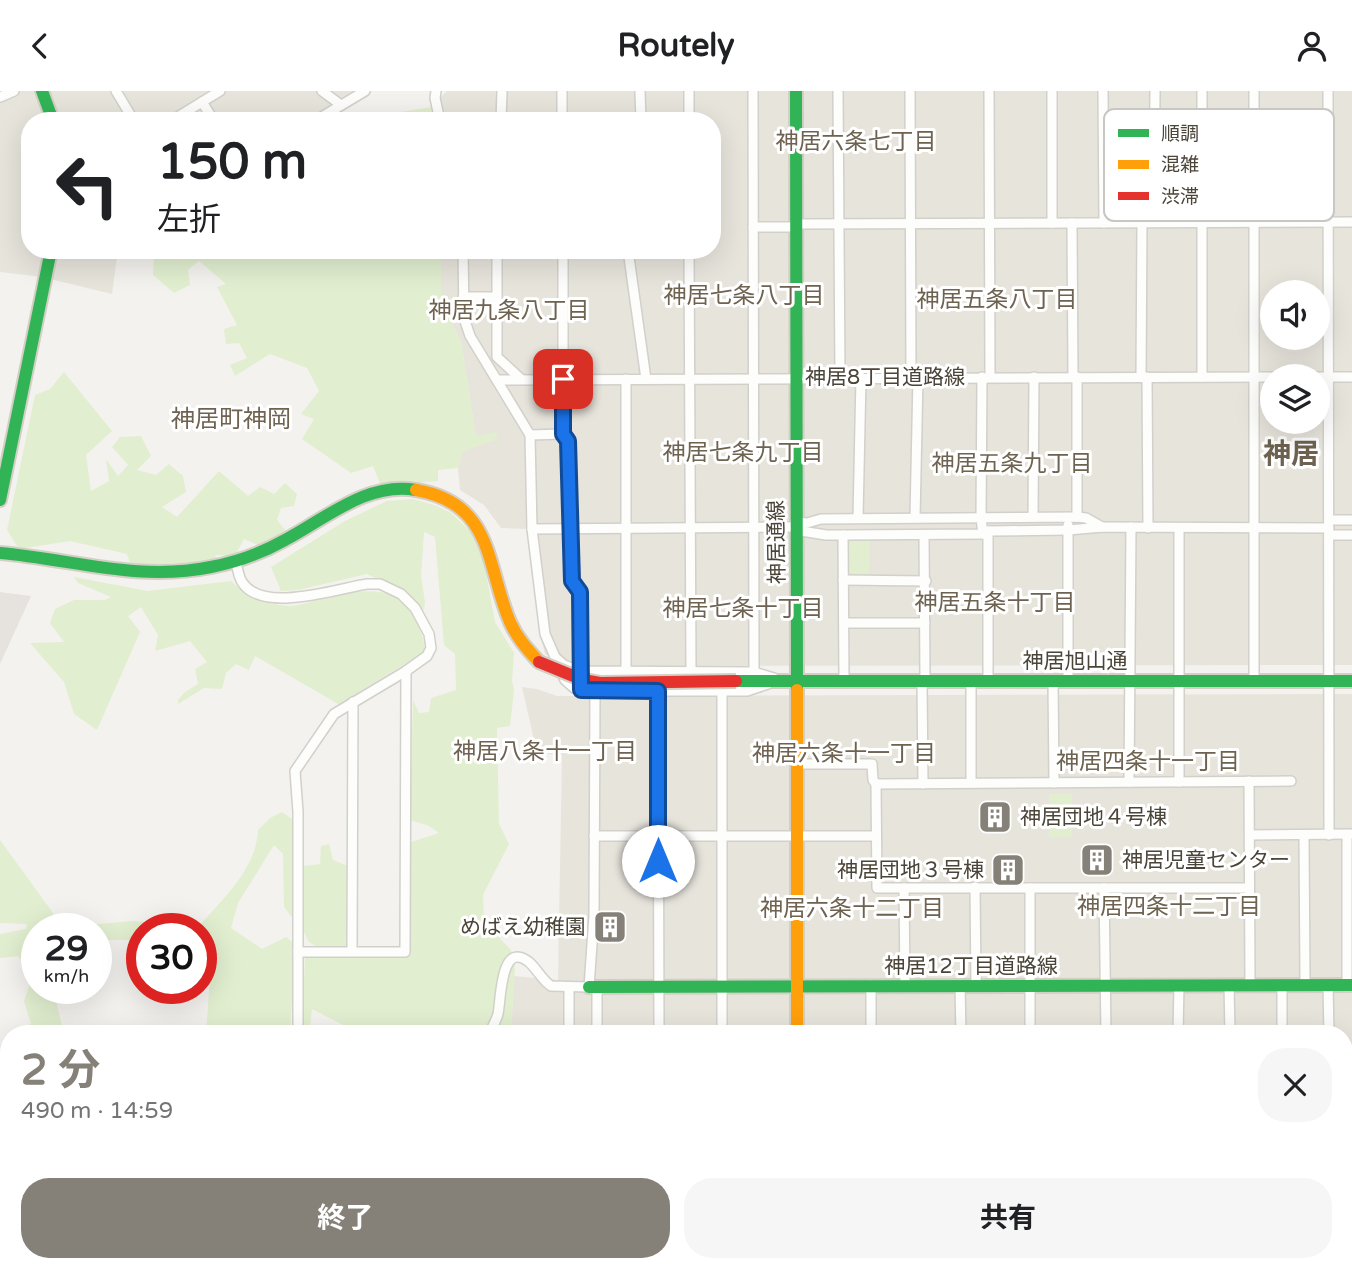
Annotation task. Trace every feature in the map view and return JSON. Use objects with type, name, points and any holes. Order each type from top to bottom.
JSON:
[{"type":"street","points":[[0,97],[14,91]]},
{"type":"street","points":[[42,91],[50,112]]},
{"type":"street","points":[[116,91],[129,112]]},
{"type":"street","points":[[186,112],[220,91]]},
{"type":"street","points":[[322,91],[341,105]]},
{"type":"street","points":[[330,112],[365,91]]},
{"type":"street","points":[[501,112],[502,91]]},
{"type":"street","points":[[562,91],[562,112]]},
{"type":"street","points":[[640,91],[641,112]]},
{"type":"street","points":[[689,91],[689,112]]},
{"type":"street","points":[[752,91],[754,672]]},
{"type":"street","name":"神居通線","points":[[796,91],[797,1025]]},
{"type":"street","points":[[838,91],[840,377]]},
{"type":"street","points":[[911,91],[915,518]]},
{"type":"street","points":[[988,680],[985,533],[981,517],[989,223],[989,91]]},
{"type":"street","points":[[1052,91],[1052,223]]},
{"type":"street","points":[[1103,91],[1104,223]]},
{"type":"street","points":[[1155,91],[1155,109]]},
{"type":"street","points":[[1202,91],[1202,109]]},
{"type":"street","points":[[1254,91],[1254,109]]},
{"type":"street","points":[[1328,91],[1328,109]]},
{"type":"street","points":[[437,93],[439,112]]},
{"type":"street","points":[[202,102],[208,112]]},
{"type":"street","points":[[1142,222],[1148,527]]},
{"type":"street","points":[[1202,222],[1202,377]]},
{"type":"street","points":[[1254,680],[1255,222]]},
{"type":"street","points":[[1328,222],[1329,364]]},
{"type":"street","points":[[753,227],[839,223],[1352,222]]},
{"type":"street","points":[[1068,681],[1068,530],[1072,517],[1075,377],[1072,223]]},
{"type":"street","points":[[0,500],[49,259]]},
{"type":"street","points":[[463,259],[464,318],[470,336],[530,435],[532,529],[545,634],[565,680],[574,688],[595,691],[747,691],[781,681]]},
{"type":"street","points":[[497,259],[497,357],[521,379]]},
{"type":"street","points":[[563,259],[563,434],[568,441],[572,581],[580,592],[581,690]]},
{"type":"street","points":[[629,259],[646,379]]},
{"type":"street","points":[[689,259],[691,671]]},
{"type":"street","points":[[463,297],[496,297]]},
{"type":"street","points":[[858,518],[860,377]]},
{"type":"street","points":[[1033,517],[1034,377]]},
{"type":"street","name":"神居8丁目道路線","points":[[497,380],[1260,377]]},
{"type":"street","points":[[1330,377],[1352,377]]},
{"type":"street","points":[[626,379],[626,691]]},
{"type":"street","points":[[530,435],[563,434]]},
{"type":"street","points":[[1329,434],[1329,835]]},
{"type":"street","name":"神居旭山通","points":[[235,561],[262,553],[342,506],[379,491],[393,488],[420,489],[457,506],[481,532],[491,551],[511,624],[523,645],[539,662],[568,675],[600,683],[844,680],[1352,681]]},
{"type":"street","points":[[532,529],[795,526],[821,519],[981,517],[1086,518],[1103,527]]},
{"type":"street","points":[[795,526],[826,535],[924,535],[1103,527],[1329,527],[1352,520]]},
{"type":"street","points":[[1129,782],[1131,527]]},
{"type":"street","points":[[1329,527],[1352,535]]},
{"type":"street","points":[[1179,528],[1179,782]]},
{"type":"street","points":[[843,535],[844,680]]},
{"type":"street","points":[[923,783],[926,580],[924,535]]},
{"type":"street","points":[[0,553],[145,573],[208,569],[235,561],[242,582],[258,595],[278,600],[380,584],[401,594],[415,608],[429,634],[431,648],[427,656],[334,713],[295,771],[298,812],[298,1025]]},
{"type":"street","points":[[844,580],[926,580]]},
{"type":"street","points":[[844,623],[925,623]]},
{"type":"street","points":[[554,656],[564,665],[580,671],[754,672],[781,681]]},
{"type":"street","points":[[298,952],[405,952],[406,671]]},
{"type":"street","points":[[971,681],[971,783]]},
{"type":"street","points":[[1053,681],[1054,783]]},
{"type":"street","points":[[595,691],[593,987],[596,1025]]},
{"type":"street","points":[[658,691],[659,1025]]},
{"type":"street","points":[[722,691],[722,1025]]},
{"type":"street","points":[[352,951],[353,702]]},
{"type":"street","points":[[797,764],[872,764],[873,780],[876,784],[877,888],[1249,888]]},
{"type":"street","points":[[1248,781],[1250,985]]},
{"type":"street","points":[[876,784],[1291,781]]},
{"type":"street","points":[[1250,835],[1350,835],[1349,985]]},
{"type":"street","points":[[1304,835],[1305,985]]},
{"type":"street","points":[[594,836],[876,836]]},
{"type":"street","points":[[975,887],[976,985]]},
{"type":"street","points":[[904,888],[905,985]]},
{"type":"street","points":[[1030,888],[1030,1025]]},
{"type":"street","points":[[1104,888],[1106,1025]]},
{"type":"street","points":[[494,1025],[498,1016],[504,970],[510,960],[518,958],[528,961],[551,986],[593,987]]},
{"type":"street","points":[[871,985],[872,1025]]},
{"type":"street","points":[[960,985],[961,1025]]},
{"type":"street","points":[[1178,1025],[1179,985]]},
{"type":"street","points":[[1229,985],[1230,1025]]},
{"type":"street","points":[[1282,985],[1282,1025]]},
{"type":"street","points":[[1328,985],[1329,1025]]},
{"type":"street","name":"神居12丁目道路線","points":[[593,987],[1349,985]]},
{"type":"street","points":[[569,988],[569,1025]]},
{"type":"street","points":[[553,1272],[594,1272]]},
{"type":"shaded area","points":[[0,91],[354,91],[322,112],[21,112],[21,259],[117,259],[112,294],[42,277],[0,272]]},
{"type":"shaded area","points":[[447,91],[1352,91],[1352,665],[572,666],[545,654],[527,529],[501,528],[484,505],[460,490],[458,468],[463,451],[498,438],[476,437],[461,342],[441,303],[441,259],[721,259],[721,112],[432,112],[431,107]]},
{"type":"shaded area","points":[[0,592],[31,596],[0,664]]},
{"type":"shaded area","points":[[522,687],[557,696],[1352,694],[1352,1025],[511,1025],[514,976],[558,980],[562,755],[537,753]]},
{"type":"green space","points":[[431,107],[432,112],[400,112]]},
{"type":"green space","points":[[154,259],[441,259],[441,303],[461,342],[476,436],[496,432],[498,439],[463,451],[458,468],[438,470],[438,481],[381,486],[373,466],[351,473],[302,439],[314,419],[301,414],[319,391],[307,368],[270,354],[235,376],[230,365],[247,358],[239,343],[226,344],[224,329],[237,325],[217,287],[226,284],[199,261],[188,270],[190,285],[174,293],[153,275]]},
{"type":"green space","points":[[64,372],[112,431],[86,455],[91,491],[109,481],[106,459],[118,476],[128,465],[112,447],[120,437],[141,436],[151,456],[137,470],[156,475],[169,464],[183,476],[186,492],[162,507],[177,517],[219,471],[248,496],[260,487],[274,494],[285,483],[297,494],[294,506],[281,508],[277,520],[285,530],[282,539],[260,546],[244,539],[235,556],[215,555],[219,561],[131,566],[127,554],[70,541],[19,549],[7,530],[35,395],[50,389]]},
{"type":"green space","points":[[413,499],[437,506],[451,513],[471,532],[484,562],[495,622],[514,653],[510,726],[497,728],[499,824],[509,844],[483,895],[484,921],[511,950],[515,967],[512,1025],[343,1025],[312,1009],[310,1025],[302,1025],[305,957],[327,955],[308,941],[284,907],[283,854],[274,845],[238,903],[231,928],[262,949],[286,937],[295,944],[290,1025],[207,1025],[208,1004],[217,1004],[217,913],[211,913],[245,870],[256,844],[258,830],[270,818],[282,812],[292,819],[294,880],[303,881],[303,866],[320,864],[321,846],[329,844],[333,860],[348,866],[348,945],[407,956],[411,842],[439,833],[429,826],[410,820],[413,700],[419,713],[429,712],[431,698],[456,690],[455,654],[444,645],[435,537],[424,532],[421,576],[424,610],[406,593],[367,574],[298,590],[281,591],[271,567],[345,521],[387,501]]},
{"type":"green space","points":[[848,540],[870,540],[869,574],[848,573]]},
{"type":"green space","points":[[74,577],[148,591],[231,581],[257,599],[289,606],[342,594],[389,594],[412,613],[421,632],[425,651],[340,705],[255,656],[249,670],[236,664],[226,673],[222,689],[204,688],[178,704],[185,692],[198,684],[195,669],[207,662],[190,641],[155,651],[158,635],[141,607],[128,616],[140,632],[97,730],[74,714],[64,682],[30,643],[64,642],[50,623],[55,609],[74,600],[105,600],[111,597],[78,583]]},
{"type":"green space","points":[[1049,794],[1072,794],[1072,838],[1049,837]]},
{"type":"green space","points":[[0,840],[53,913],[21,913],[21,924],[0,923]]},
{"type":"green space","points":[[126,922],[126,940],[112,940],[112,923]]},
{"type":"green space","points":[[21,930],[21,960],[18,956],[0,958],[0,934]]},
{"type":"green space","points":[[25,1004],[57,1004],[62,1025],[31,1024]]},
{"type":"traffic: fast","points":[[42,91],[50,112]]},
{"type":"traffic: fast","points":[[796,91],[797,690]]},
{"type":"traffic: fast","points":[[0,500],[49,259]]},
{"type":"traffic: fast","points":[[0,553],[131,571],[184,571],[211,567],[240,560],[267,549],[364,496],[398,489],[416,490]]},
{"type":"traffic: fast","points":[[736,681],[1352,681]]},
{"type":"traffic: fast","points":[[589,987],[1352,985]]},
{"type":"traffic: slow","points":[[416,490],[441,497],[460,508],[474,523],[490,559],[510,622],[519,639],[539,662]]},
{"type":"traffic: slow","points":[[797,690],[797,1025]]},
{"type":"traffic: jam","points":[[539,662],[583,680],[600,683],[736,681]]},
{"type":"place","name":"神居団地４号棟","points":[[995,817]]},
{"type":"place","name":"神居児童センター","points":[[1097,860]]},
{"type":"place","name":"神居団地３号棟","points":[[1008,870]]},
{"type":"place","name":"めばえ幼稚園","points":[[610,927]]},
{"type":"district","name":"神居六条七丁目","points":[[856,142]]},
{"type":"district","name":"神居七条八丁目","points":[[744,296]]},
{"type":"district","name":"神居五条八丁目","points":[[997,300]]},
{"type":"district","name":"神居九条八丁目","points":[[509,311]]},
{"type":"district","name":"神居町神岡","points":[[231,419]]},
{"type":"district","name":"神居七条九丁目","points":[[743,453]]},
{"type":"district","name":"神居","points":[[1291,454]]},
{"type":"district","name":"神居五条九丁目","points":[[1012,464]]},
{"type":"district","name":"神居五条十丁目","points":[[995,603]]},
{"type":"district","name":"神居七条十丁目","points":[[743,609]]},
{"type":"district","name":"神居八条十一丁目","points":[[545,752]]},
{"type":"district","name":"神居六条十一丁目","points":[[844,754]]},
{"type":"district","name":"神居四条十一丁目","points":[[1148,762]]},
{"type":"district","name":"神居四条十二丁目","points":[[1169,907]]},
{"type":"district","name":"神居六条十二丁目","points":[[852,909]]},
{"type":"route","points":[[563,379],[563,434],[568,441],[572,581],[580,592],[581,690],[658,691],[658,861]]}]
